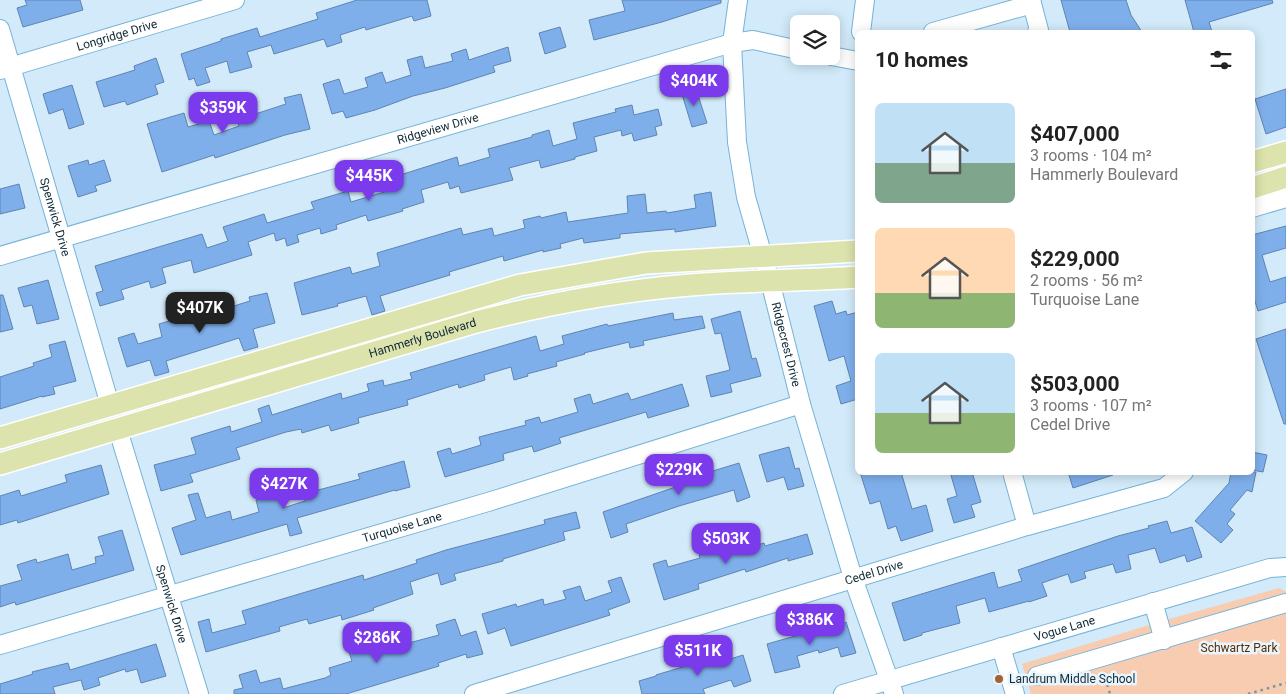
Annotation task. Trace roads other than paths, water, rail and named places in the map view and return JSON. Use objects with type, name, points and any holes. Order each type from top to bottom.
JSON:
[{"type":"main road","points":[[1255,161],[1286,152]]},
{"type":"main road","points":[[1255,187],[1286,177]]},
{"type":"main road","name":"Hammerly Boulevard","points":[[0,438],[520,285],[646,263],[764,258],[855,251]]},
{"type":"main road","name":"Hammerly Boulevard","points":[[0,464],[118,430],[345,360],[526,309],[598,295],[639,290],[692,285],[855,277]]},
{"type":"main road","points":[[520,285],[526,309]]},
{"type":"main road","points":[[339,339],[345,360]]},
{"type":"main road","points":[[118,430],[126,416],[136,410],[156,405],[196,380]]},
{"type":"main road","points":[[39,453],[73,431],[96,424],[106,418],[110,405]]},
{"type":"street","name":"Longridge Drive","points":[[6,68],[235,0]]},
{"type":"street","name":"Ridgecrest Drive","points":[[738,0],[732,43],[737,142],[746,197],[802,404],[853,578],[892,687]]},
{"type":"street","points":[[861,30],[865,0]]},
{"type":"street","points":[[940,30],[1031,2],[1039,30]]},
{"type":"street","name":"Spenwick Drive","points":[[0,29],[6,68],[61,237],[110,405]]},
{"type":"street","name":"Ridgeview Drive","points":[[0,256],[732,43],[753,40],[790,48]]},
{"type":"street","points":[[840,56],[855,57]]},
{"type":"street","points":[[1255,207],[1286,198]]},
{"type":"street","name":"Turquoise Lane","points":[[0,645],[488,502],[802,404]]},
{"type":"street","name":"Spenwick Drive","points":[[118,430],[199,694]]},
{"type":"street","points":[[1013,475],[1027,526]]},
{"type":"street","name":"Cedel Drive","points":[[474,694],[1027,526],[1164,488],[1180,475]]},
{"type":"street","name":"Vogue Lane","points":[[844,694],[892,687],[1001,647],[1270,568],[1286,567]]},
{"type":"street","points":[[1153,602],[1164,640]]},
{"type":"street","points":[[1037,676],[1286,603]]},
{"type":"street","points":[[1001,647],[1015,694]]},
{"type":"place","name":"Landrum Middle School","points":[[999,679]]},
{"type":"park label","name":"Schwartz Park","points":[[1239,648]]}]
